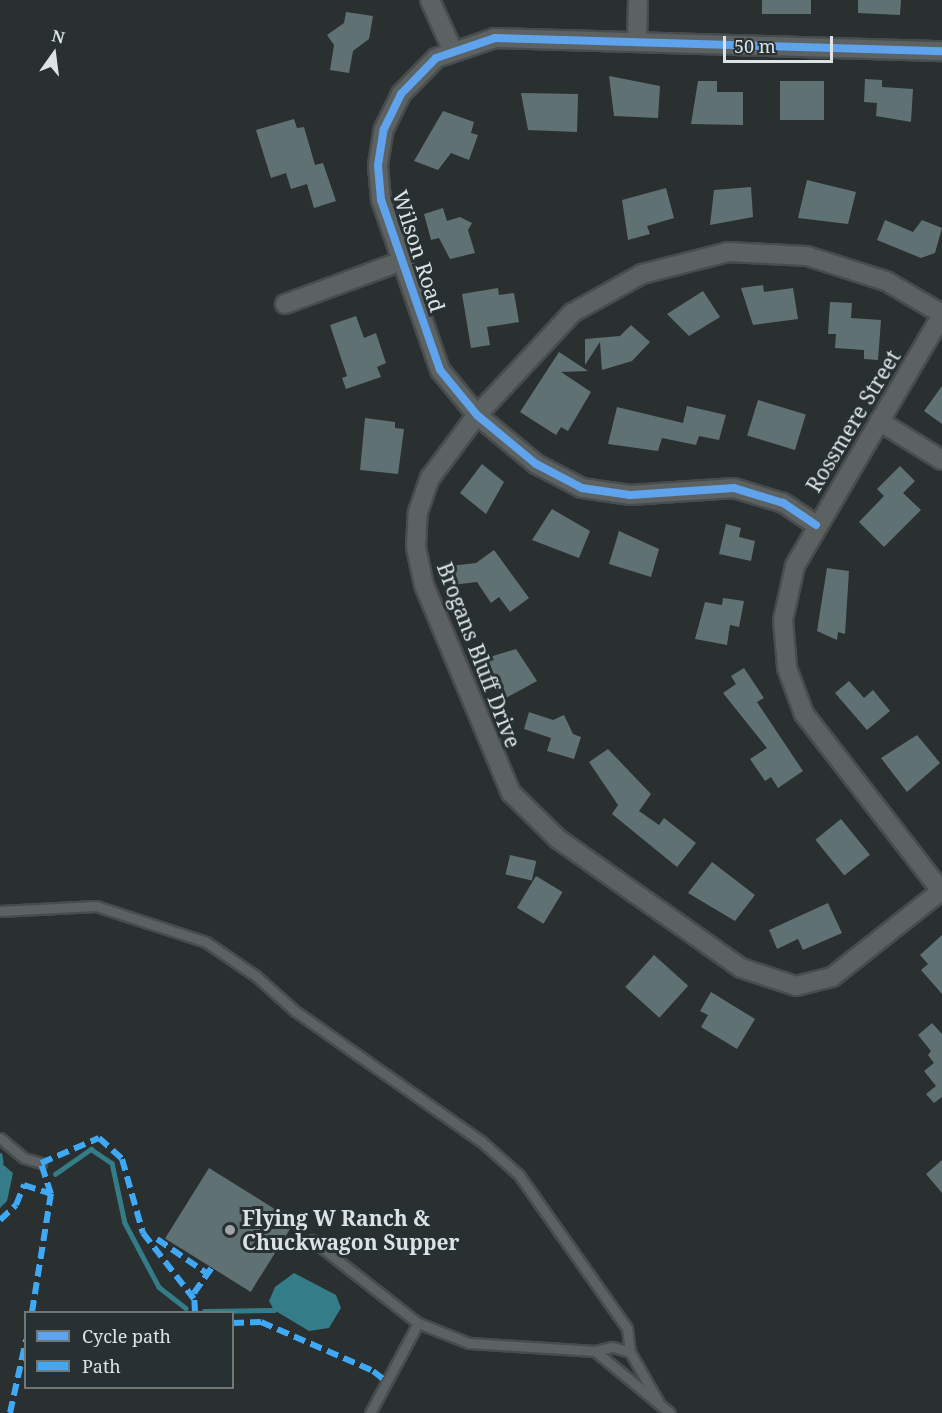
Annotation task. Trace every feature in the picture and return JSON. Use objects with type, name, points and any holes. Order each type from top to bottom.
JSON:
[{"type":"street","points":[[430,0],[452,49]]},
{"type":"street","points":[[637,41],[638,0]]},
{"type":"street","name":"Wilson Road","points":[[816,525],[783,503],[734,488],[630,495],[582,488],[536,464],[477,415],[440,370],[402,261],[378,182],[384,129],[411,80],[452,49],[495,38],[942,51]]},
{"type":"street","name":"Brogans Bluff Drive","points":[[941,891],[832,977],[796,986],[778,985],[741,968],[524,809],[501,774],[424,585],[416,546],[418,512],[430,478],[477,415],[572,313],[642,273],[701,256],[754,252],[836,262],[886,281],[942,314]]},
{"type":"street","points":[[285,304],[402,261]]},
{"type":"street","name":"Rossmere Street","points":[[941,891],[822,740],[794,690],[784,643],[784,602],[816,525],[942,314]]},
{"type":"street","points":[[879,421],[942,460]]},
{"type":"lane","points":[[0,911],[96,906],[206,942],[256,976],[295,1011],[481,1141],[519,1175],[627,1328],[630,1352],[659,1403]]},
{"type":"lane","points":[[0,1138],[24,1158],[41,1163]]},
{"type":"lane","points":[[312,1240],[418,1323],[486,1348],[595,1351],[612,1347],[630,1352]]},
{"type":"lane","points":[[370,1413],[418,1323]]},
{"type":"lane","points":[[595,1351],[670,1413]]},
{"type":"water","points":[[0,1162],[13,1173],[7,1201],[0,1208]]},
{"type":"water","points":[[294,1273],[336,1295],[341,1308],[329,1328],[309,1331],[274,1310],[269,1301],[275,1287]]},
{"type":"building","points":[[762,0],[811,0],[811,14],[762,14]]},
{"type":"building","points":[[858,0],[901,0],[900,15],[858,13]]},
{"type":"building","points":[[346,12],[373,16],[369,39],[353,51],[349,73],[330,70],[334,45],[327,35],[344,23]]},
{"type":"building","points":[[609,76],[660,86],[658,118],[614,116]]},
{"type":"building","points":[[865,79],[882,80],[882,87],[913,89],[911,122],[876,116],[877,103],[864,102]]},
{"type":"building","points":[[698,81],[717,81],[717,92],[743,92],[743,125],[691,124]]},
{"type":"building","points":[[780,81],[824,81],[824,120],[780,120]]},
{"type":"building","points":[[521,93],[578,94],[577,132],[528,130]]},
{"type":"building","points":[[443,111],[474,122],[471,133],[478,135],[469,160],[451,153],[438,170],[414,161]]},
{"type":"building","points":[[294,119],[297,128],[304,127],[315,165],[323,163],[336,201],[314,208],[307,184],[291,189],[286,173],[271,178],[256,130]]},
{"type":"building","points":[[807,180],[856,192],[848,224],[798,218]]},
{"type":"building","points":[[751,187],[753,217],[710,225],[714,190]]},
{"type":"building","points":[[666,188],[674,218],[647,226],[650,234],[628,240],[622,200]]},
{"type":"building","points":[[443,208],[447,221],[460,217],[472,223],[468,230],[475,253],[450,259],[439,238],[431,240],[424,214]]},
{"type":"building","points":[[885,220],[913,232],[922,220],[942,228],[935,253],[921,258],[877,240]]},
{"type":"building","points":[[763,285],[764,292],[793,288],[798,319],[753,325],[741,288]]},
{"type":"building","points":[[498,288],[499,295],[514,293],[519,322],[487,327],[490,345],[471,348],[462,294]]},
{"type":"building","points":[[703,291],[720,317],[689,336],[667,314]]},
{"type":"building","points":[[830,302],[852,303],[851,318],[881,320],[878,360],[864,359],[864,350],[835,348],[836,334],[828,334]]},
{"type":"building","points":[[356,316],[364,338],[376,333],[386,363],[377,367],[381,377],[346,389],[342,378],[347,376],[330,325]]},
{"type":"building","points":[[631,325],[650,342],[632,361],[602,370],[600,342],[585,365],[585,339],[620,336]]},
{"type":"building","points":[[559,352],[588,371],[561,372],[591,392],[568,431],[561,427],[556,435],[520,412]]},
{"type":"building","points":[[942,386],[942,424],[924,411]]},
{"type":"building","points":[[758,400],[806,415],[795,450],[747,435]]},
{"type":"building","points":[[687,406],[726,415],[719,440],[699,436],[696,445],[662,438],[658,451],[608,444],[617,407],[683,423]]},
{"type":"building","points":[[365,418],[395,422],[395,428],[404,429],[398,474],[360,470]]},
{"type":"building","points":[[482,464],[504,482],[486,514],[460,493]]},
{"type":"building","points":[[900,466],[915,481],[903,493],[921,510],[884,547],[859,522],[884,496],[877,489]]},
{"type":"building","points":[[552,509],[590,531],[579,558],[532,540]]},
{"type":"building","points":[[726,524],[741,528],[739,537],[755,541],[751,561],[719,554]]},
{"type":"building","points":[[619,531],[659,549],[651,577],[609,564]]},
{"type":"building","points":[[494,550],[529,598],[510,612],[499,597],[491,603],[477,582],[452,585],[450,566],[476,563]]},
{"type":"building","points":[[827,568],[849,571],[845,634],[838,632],[837,640],[817,631]]},
{"type":"building","points":[[723,598],[744,601],[739,627],[730,625],[727,645],[695,639],[705,602],[722,605]]},
{"type":"building","points":[[516,649],[537,681],[502,700],[480,660]]},
{"type":"building","points":[[744,668],[764,698],[757,702],[803,771],[778,788],[771,777],[765,781],[750,759],[767,748],[723,693],[736,684],[731,676]]},
{"type":"building","points":[[849,681],[864,698],[873,690],[890,711],[867,730],[835,693]]},
{"type":"building","points":[[529,712],[553,720],[564,715],[573,734],[581,737],[574,759],[547,751],[551,738],[524,729]]},
{"type":"building","points":[[917,735],[940,763],[907,792],[881,758]]},
{"type":"building","points":[[608,749],[651,794],[639,811],[659,825],[664,818],[696,843],[677,867],[612,814],[618,805],[589,762]]},
{"type":"building","points":[[841,819],[870,855],[844,876],[815,840]]},
{"type":"building","points":[[510,855],[536,861],[532,881],[506,874]]},
{"type":"building","points":[[712,862],[755,895],[735,921],[688,893]]},
{"type":"building","points":[[536,876],[563,892],[544,924],[517,908]]},
{"type":"building","points":[[828,903],[842,933],[803,950],[798,939],[777,949],[769,930]]},
{"type":"building","points":[[942,935],[942,994],[921,970],[928,964],[920,955]]},
{"type":"building","points":[[654,955],[688,986],[659,1018],[625,987]]},
{"type":"building","points":[[711,992],[755,1019],[737,1049],[701,1027],[708,1015],[700,1011]]},
{"type":"building","points":[[932,1023],[942,1034],[942,1097],[934,1103],[926,1094],[936,1086],[924,1071],[934,1063],[928,1055],[931,1051],[918,1035]]},
{"type":"building","points":[[942,1160],[942,1193],[926,1174]]},
{"type":"building","name":"Flying W Ranch & Chuckwagon Supper","points":[[209,1168],[295,1222],[251,1292],[165,1238]]},
{"type":"waterway","points":[[55,1174],[91,1149],[112,1163],[125,1223],[159,1287],[186,1308]]},
{"type":"waterway","points":[[0,1155],[1,1162]]},
{"type":"waterway","points":[[204,1311],[274,1310]]},
{"type":"marked path","points":[[32,1311],[51,1194],[41,1163],[99,1138],[122,1159],[143,1233],[194,1299]]},
{"type":"marked path","points":[[0,1220],[16,1205],[24,1185],[51,1194]]},
{"type":"marked path","points":[[157,1239],[208,1274]]},
{"type":"marked path","points":[[195,1311],[194,1293],[212,1267]]},
{"type":"marked path","points":[[234,1323],[261,1322],[373,1371],[387,1382]]},
{"type":"marked path","points":[[10,1413],[24,1349]]},
{"type":"cycle path","points":[[816,525],[783,503],[734,488],[630,495],[582,488],[536,464],[477,415],[440,370],[381,200],[378,165],[384,129],[401,94],[436,58],[495,38],[942,51]]},
{"type":"place","name":"Flying W Ranch & Chuckwagon Supper","points":[[230,1230]]}]
